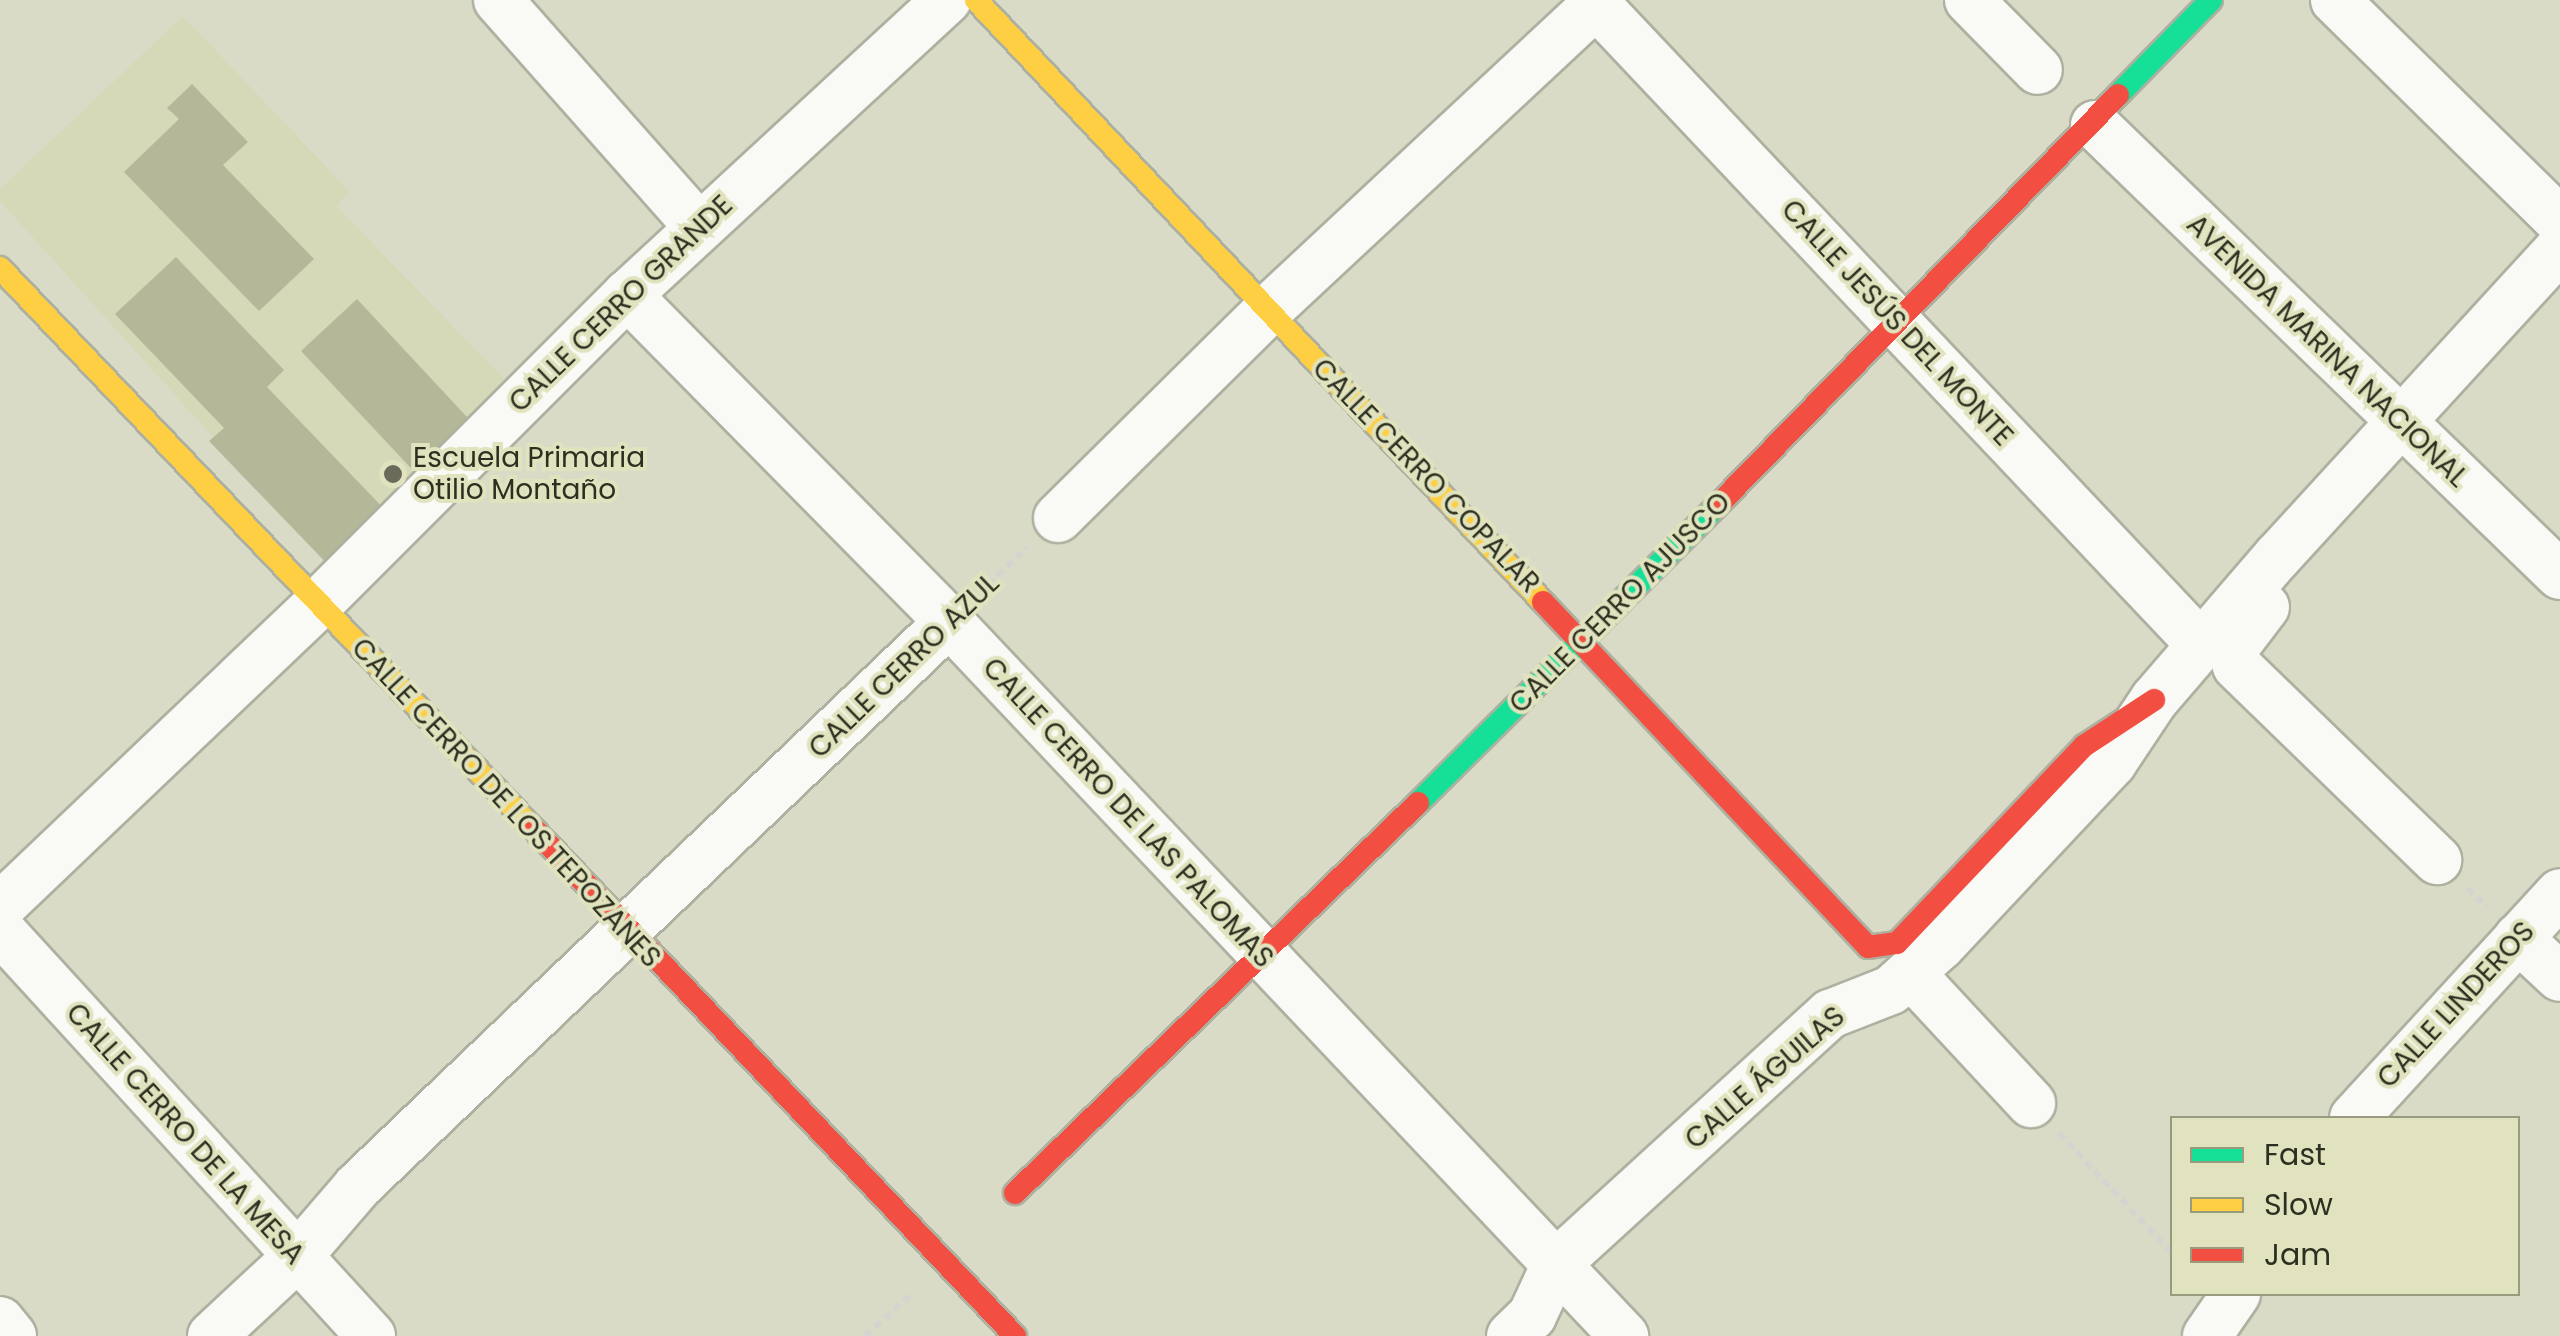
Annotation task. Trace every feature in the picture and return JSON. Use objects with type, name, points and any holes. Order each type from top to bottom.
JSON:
[{"type":"street","points":[[498,0],[700,228]]},
{"type":"street","name":"CALLE CERRO GRANDE","points":[[0,907],[318,604],[627,295],[947,0]]},
{"type":"street","name":"CALLE CERRO COPALAR","points":[[976,0],[1584,642],[1858,940],[1895,962],[2031,1103]]},
{"type":"street","points":[[1969,0],[2038,70]]},
{"type":"street","name":"CALLE CERRO AJUSCO","points":[[1015,1193],[1584,642],[2096,125],[2211,0]]},
{"type":"street","points":[[2335,0],[2560,221]]},
{"type":"street","points":[[1058,518],[1267,310],[1596,2]]},
{"type":"street","name":"CALLE JESÚS DEL MONTE","points":[[1596,2],[2202,646]]},
{"type":"street","name":"AVENIDA MARINA NACIONAL","points":[[2096,125],[2560,575]]},
{"type":"street","name":"CALLE ÁGUILAS","points":[[1511,1336],[1532,1316],[1556,1264],[2112,763],[2154,700],[2320,509],[2560,248]]},
{"type":"street","name":"CALLE CERRO DE LOS TEPOZANES","points":[[3,278],[1014,1336]]},
{"type":"street","name":"CALLE CERRO DE LAS PALOMAS","points":[[627,295],[949,622],[1624,1336]]},
{"type":"street","points":[[2320,509],[2309,542],[2236,644],[2234,660],[2437,860]]},
{"type":"street","name":"CALLE CERRO AZUL","points":[[212,1336],[297,1257],[358,1186],[949,622]]},
{"type":"street","name":"CALLE LINDEROS","points":[[2356,1116],[2560,893]]},
{"type":"street","name":"CALLE CERRO DE LA MESA","points":[[0,930],[371,1336]]},
{"type":"street","points":[[2518,938],[2560,977]]},
{"type":"street","points":[[2207,1336],[2235,1296]]},
{"type":"street","points":[[0,1320],[12,1336]]},
{"type":"path","name":"CALLE CERRO AZUL","points":[[949,622],[1058,518]]},
{"type":"path","points":[[2437,860],[2518,938]]},
{"type":"path","points":[[2031,1103],[2170,1251]]},
{"type":"shaded area","points":[[183,16],[350,192],[336,206],[521,396],[334,571],[0,201],[0,189]]},
{"type":"building","points":[[192,84],[248,142],[223,165],[314,259],[259,311],[124,172],[179,119],[167,108]]},
{"type":"building","points":[[176,257],[284,370],[267,387],[391,516],[334,571],[209,441],[224,428],[115,314]]},
{"type":"building","points":[[357,299],[480,431],[424,482],[301,351]]},
{"type":"traffic: fast","points":[[2118,95],[2211,0]]},
{"type":"traffic: fast","points":[[1418,803],[1715,508]]},
{"type":"traffic: slow","points":[[976,0],[1543,602]]},
{"type":"traffic: slow","points":[[0,268],[529,824]]},
{"type":"traffic: jam","points":[[1715,508],[2118,95]]},
{"type":"traffic: jam","points":[[1543,602],[1868,947],[1897,943],[2084,746],[2154,700]]},
{"type":"traffic: jam","points":[[1015,1193],[1418,803]]},
{"type":"traffic: jam","points":[[529,824],[1015,1336]]},
{"type":"place","name":"Escuela Primaria Otilio Montaño","points":[[393,474]]}]
